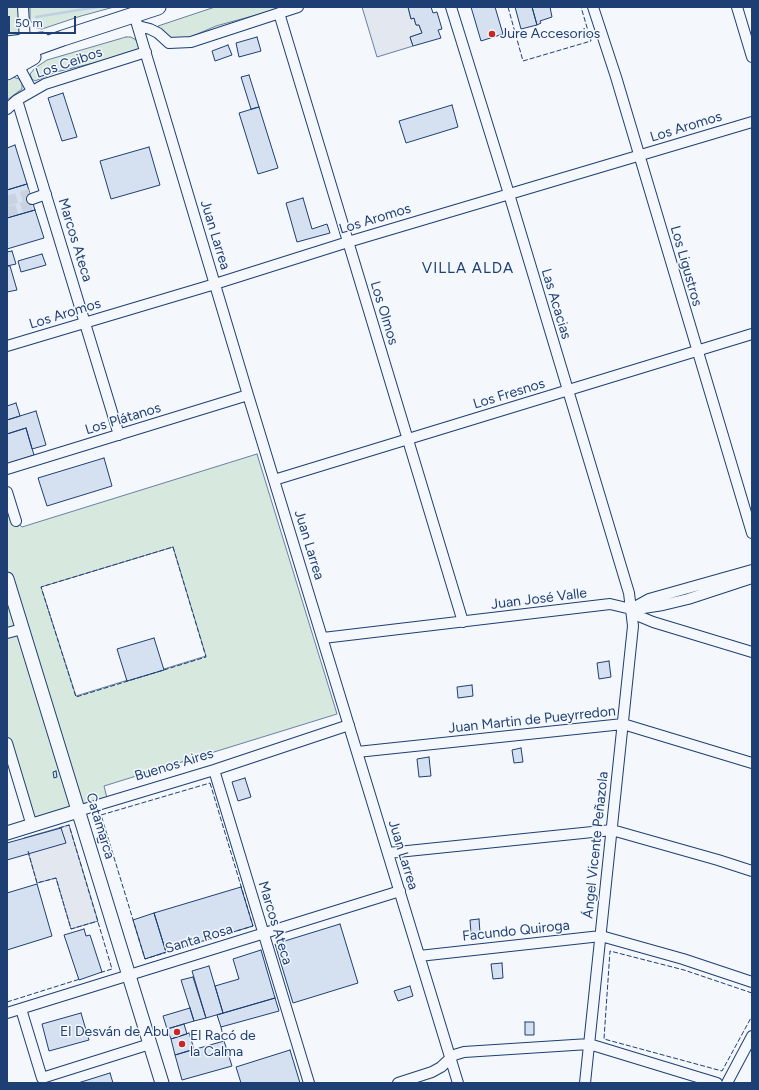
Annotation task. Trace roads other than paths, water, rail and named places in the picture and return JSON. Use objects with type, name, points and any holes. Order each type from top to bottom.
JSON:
[{"type":"highway","points":[[7,44],[19,58],[63,38],[136,20],[158,7]]},
{"type":"main road","name":"Catamarca","points":[[7,579],[162,1083]]},
{"type":"main road","name":"Buenos Aires","points":[[7,833],[78,811]]},
{"type":"street","points":[[23,7],[19,58],[32,91]]},
{"type":"street","points":[[136,20],[158,33],[170,43],[191,42],[298,7]]},
{"type":"street","name":"Las Acacias","points":[[451,7],[629,593],[631,610]]},
{"type":"street","name":"Los Ligustros","points":[[593,7],[752,533]]},
{"type":"street","points":[[737,7],[752,57]]},
{"type":"street","name":"Los Olmos","points":[[279,13],[464,622]]},
{"type":"street","name":"Juan Larrea","points":[[136,20],[248,395],[458,1083]]},
{"type":"street","name":"Los Ceibos","points":[[7,109],[17,100],[45,84],[146,52]]},
{"type":"street","name":"Marcos Ateca","points":[[17,100],[36,198],[85,323],[119,435]]},
{"type":"street","name":"Los Aromos","points":[[7,346],[215,284],[348,242],[752,122]]},
{"type":"street","name":"Los Fresnos","points":[[274,480],[752,334]]},
{"type":"street","name":"Los Plátanos","points":[[7,470],[248,395]]},
{"type":"street","points":[[7,492],[16,521]]},
{"type":"street","points":[[631,610],[649,599],[752,570]]},
{"type":"street","points":[[631,610],[688,600],[752,578]]},
{"type":"street","name":"Juan José Valle","points":[[323,638],[610,604],[631,610],[641,617],[653,622],[752,652]]},
{"type":"street","name":"Ángel Vicente Peñazola","points":[[585,1083],[633,626],[631,610]]},
{"type":"street","points":[[7,633],[22,629]]},
{"type":"street","name":"Juan Martin de Pueyrredon","points":[[357,752],[622,724],[752,763]]},
{"type":"street","name":"Buenos Aires","points":[[78,811],[214,770],[349,725]]},
{"type":"street","points":[[7,743],[32,826]]},
{"type":"street","name":"Marcos Ateca","points":[[214,770],[309,1083]]},
{"type":"street","points":[[388,853],[612,830],[752,871]]},
{"type":"street","name":"Santa Rosa","points":[[7,1014],[400,891]]},
{"type":"street","name":"Facundo Quiroga","points":[[419,956],[601,936],[684,959],[752,982]]},
{"type":"street","points":[[21,1009],[42,1078],[150,1044]]},
{"type":"street","points":[[727,1083],[752,1036]]},
{"type":"street","points":[[398,1083],[432,1072],[441,1067],[454,1056],[464,1052],[589,1044],[717,1083]]},
{"type":"waterway","points":[[36,17],[97,7]]},
{"type":"tunnel","points":[[7,201],[30,194]]},
{"type":"tunnel","points":[[7,212],[33,204]]},
{"type":"place","name":"Jure Accesorios","points":[[492,34]]},
{"type":"place","name":"El Desván de Abu","points":[[177,1032]]},
{"type":"place","name":"El Racó de la Calma","points":[[182,1044]]},
{"type":"district","name":"VILLA ALDA","points":[[468,269]]}]
